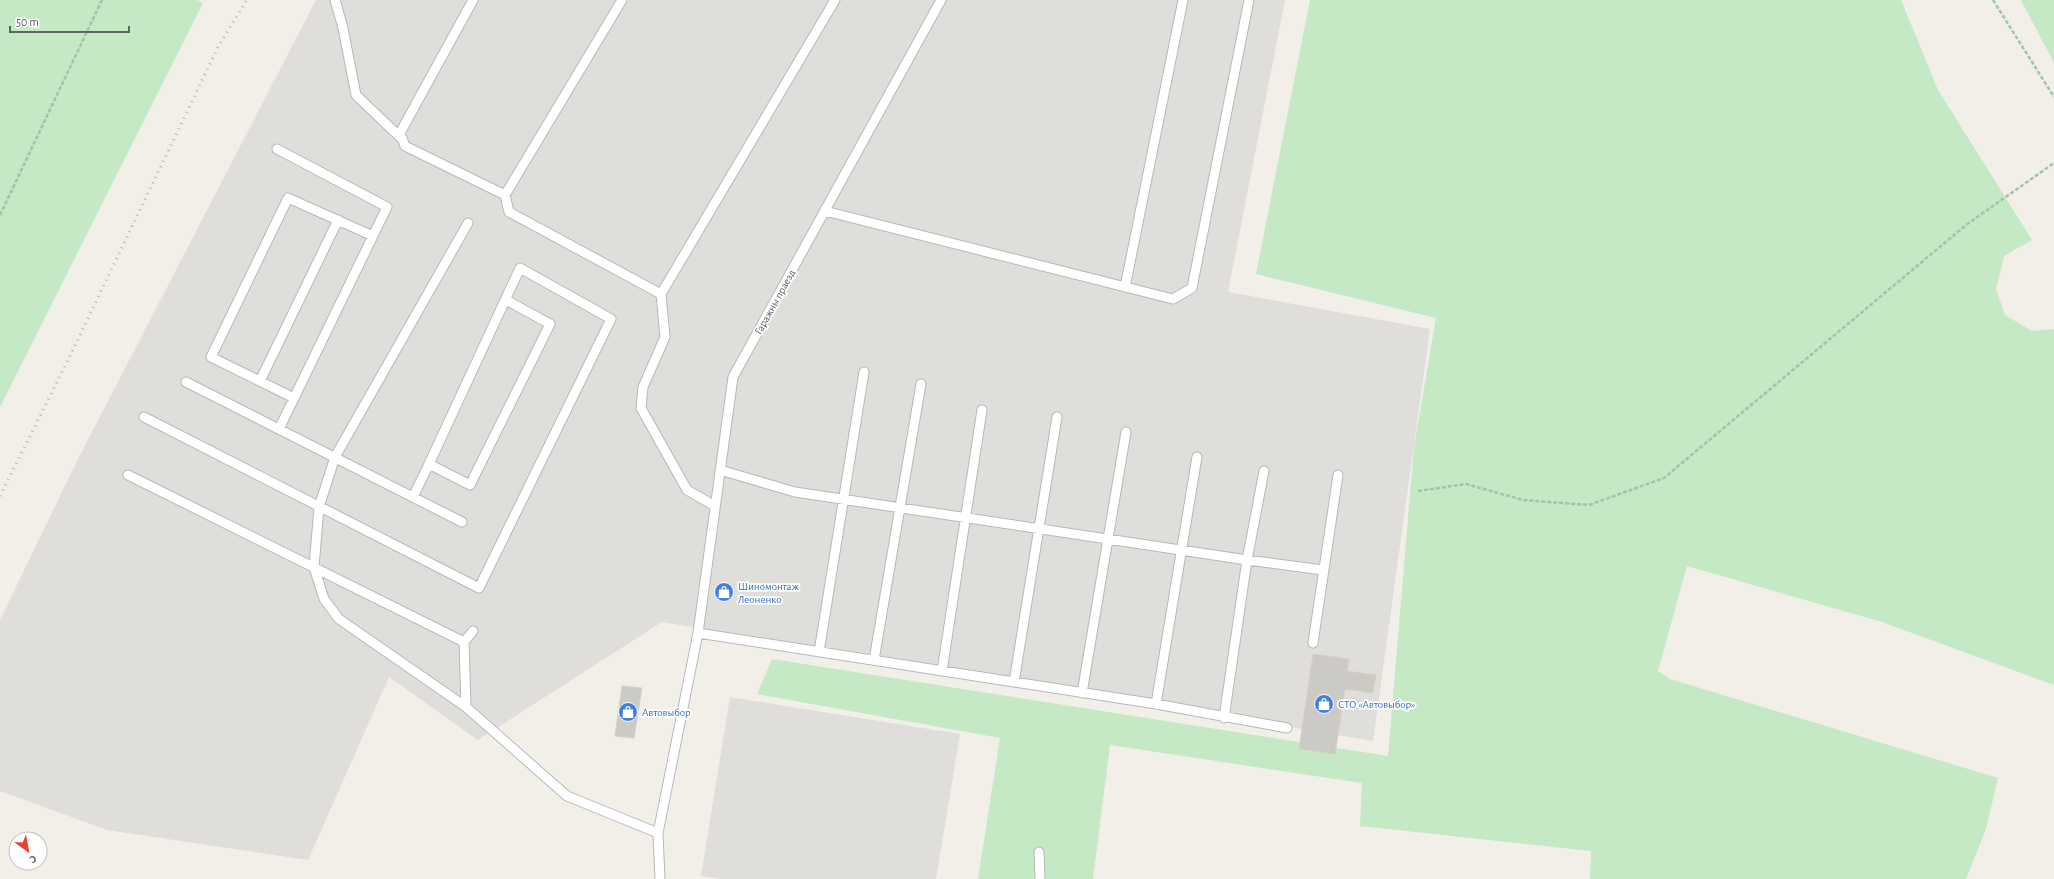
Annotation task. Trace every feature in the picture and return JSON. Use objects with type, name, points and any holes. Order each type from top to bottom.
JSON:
[{"type":"lane","points":[[335,0],[343,28],[356,95],[402,139]]},
{"type":"lane","points":[[473,0],[400,133],[405,146],[505,195]]},
{"type":"lane","points":[[622,0],[505,195],[509,212],[661,294]]},
{"type":"lane","points":[[715,506],[687,490],[641,408],[643,387],[665,337],[661,294],[835,0]]},
{"type":"lane","name":"Гаражны праезд","points":[[660,879],[658,833],[698,633],[733,377],[941,0]]},
{"type":"lane","points":[[1125,287],[1183,0]]},
{"type":"lane","points":[[825,211],[1173,299],[1192,288],[1249,0]]},
{"type":"lane","points":[[277,149],[387,206],[279,429]]},
{"type":"lane","points":[[294,398],[211,357],[284,205],[288,198],[373,236]]},
{"type":"lane","points":[[260,381],[338,220]]},
{"type":"lane","points":[[468,223],[335,457],[319,507],[314,567],[324,599],[339,619],[466,707],[567,796],[658,833]]},
{"type":"lane","points":[[144,417],[479,588],[611,319],[520,268],[413,497]]},
{"type":"lane","points":[[429,464],[470,485],[550,324],[506,300]]},
{"type":"lane","points":[[819,652],[864,372]]},
{"type":"lane","points":[[186,382],[462,522]]},
{"type":"lane","points":[[874,660],[921,384]]},
{"type":"lane","points":[[942,671],[982,410]]},
{"type":"lane","points":[[1014,682],[1057,417]]},
{"type":"lane","points":[[1082,693],[1126,432]]},
{"type":"lane","points":[[1156,704],[1196,458]]},
{"type":"lane","points":[[720,470],[795,492],[1247,560],[1323,570]]},
{"type":"lane","points":[[1224,718],[1247,560],[1264,471]]},
{"type":"lane","points":[[128,474],[464,642]]},
{"type":"lane","points":[[1313,643],[1338,475]]},
{"type":"lane","points":[[466,707],[464,642],[473,631]]},
{"type":"lane","points":[[698,633],[1156,704],[1224,718],[1287,728]]},
{"type":"lane","points":[[1039,852],[1040,879]]},
{"type":"path","points":[[0,215],[102,0]]},
{"type":"path","points":[[1993,0],[2054,97]]},
{"type":"path","points":[[1418,491],[1466,484],[1522,500],[1588,505],[1664,478],[1966,225],[2054,163]]},
{"type":"shaded area","points":[[316,0],[1285,0],[1228,292],[1430,329],[1373,741],[662,622],[478,740],[389,677],[308,860],[107,830],[0,791],[0,620],[78,459]]},
{"type":"shaded area","points":[[730,697],[960,734],[936,879],[721,879],[701,876]]},
{"type":"green space","points":[[0,0],[197,0],[203,3],[0,407]]},
{"type":"green space","points":[[1310,0],[1901,0],[1938,90],[2032,240],[2004,256],[1996,289],[2005,315],[2032,331],[2054,329],[2054,685],[1882,622],[1687,566],[1658,671],[1670,679],[1998,778],[1986,829],[1966,879],[1590,879],[1591,851],[1360,826],[1362,783],[1110,745],[1093,879],[978,879],[1000,738],[757,694],[772,659],[1388,756],[1414,447],[1436,318],[1256,274]]},
{"type":"green space","points":[[2021,0],[2054,0],[2054,63]]},
{"type":"building","name":"СТО «Автовыбор»","points":[[1313,654],[1349,659],[1347,671],[1376,675],[1373,693],[1345,689],[1335,754],[1299,749]]},
{"type":"building","name":"Автовыбор","points":[[622,686],[642,688],[634,738],[615,736]]},
{"type":"railway","points":[[0,496],[69,358],[219,45],[247,0]]},
{"type":"place","name":"Шиномонтаж Леоненко","points":[[724,592]]},
{"type":"place","name":"СТО «Автовыбор»","points":[[1324,704]]},
{"type":"place","name":"Автовыбор","points":[[628,712]]}]
